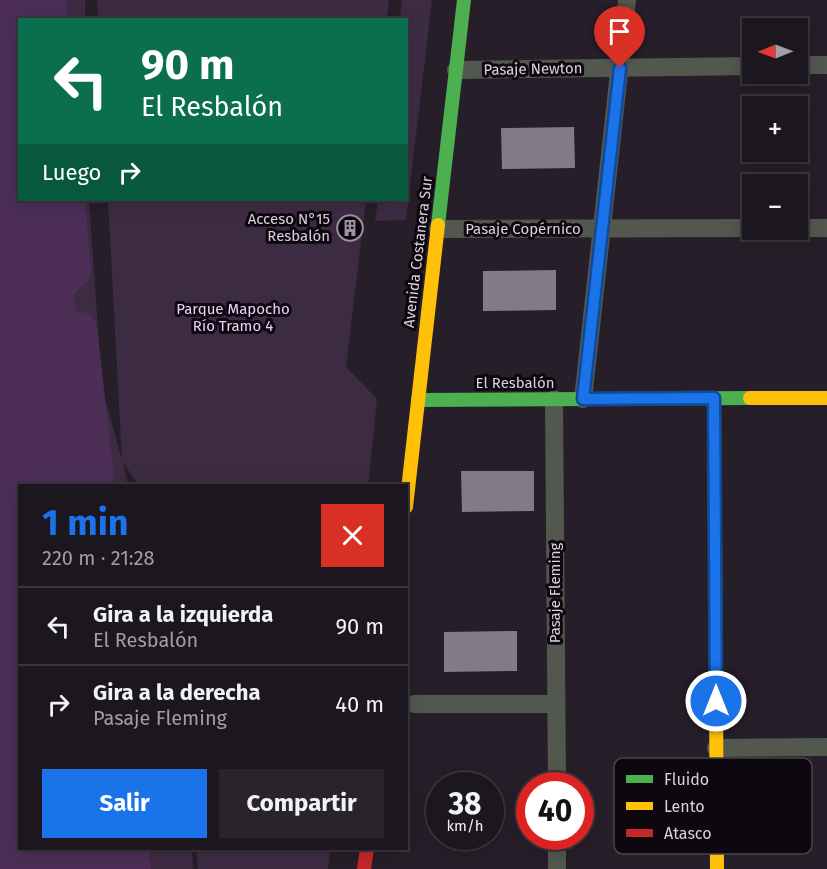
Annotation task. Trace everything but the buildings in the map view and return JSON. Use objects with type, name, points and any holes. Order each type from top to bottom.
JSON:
[{"type":"street","name":"Avenida Costanera Sur","points":[[408,489],[464,0]]},
{"type":"street","points":[[583,399],[627,0]]},
{"type":"street","points":[[808,65],[827,65]]},
{"type":"street","name":"Pasaje Newton","points":[[456,70],[742,66]]},
{"type":"street","name":"Pasaje Copérnico","points":[[438,229],[742,228]]},
{"type":"street","points":[[808,228],[827,228]]},
{"type":"street","points":[[714,398],[716,758]]},
{"type":"street","name":"El Resbalón","points":[[418,400],[827,398]]},
{"type":"street","name":"Pasaje Fleming","points":[[554,399],[557,772]]},
{"type":"street","points":[[414,704],[556,704]]},
{"type":"street","points":[[716,747],[827,747]]},
{"type":"street","points":[[364,869],[367,850]]},
{"type":"street","points":[[557,850],[557,869]]},
{"type":"street","points":[[717,854],[717,869]]},
{"type":"green space","name":"Parque Mapocho Río Tramo 4","points":[[0,0],[85,0],[85,18],[18,18],[18,201],[89,201],[102,388],[122,460],[108,201],[366,201],[346,367],[377,399],[368,484],[138,484],[123,462],[128,484],[18,484],[18,850],[192,850],[193,869],[0,869]]},
{"type":"green space","points":[[97,0],[389,0],[387,18],[98,18]]},
{"type":"green space","points":[[402,0],[432,0],[406,220],[375,221],[378,201],[408,201],[408,18],[400,18]]},
{"type":"green space","points":[[196,850],[330,850],[328,869],[198,869]]},
{"type":"shaded area","points":[[0,0],[66,0],[68,18],[18,18],[18,201],[85,201],[91,272],[88,281],[73,295],[77,312],[91,315],[97,327],[115,484],[18,484],[18,850],[149,850],[151,869],[0,869]]},
{"type":"traffic: fast","points":[[438,225],[464,0]]},
{"type":"traffic: fast","points":[[714,398],[716,692]]},
{"type":"traffic: fast","points":[[418,400],[750,398]]},
{"type":"traffic: slow","points":[[408,489],[438,225]]},
{"type":"traffic: slow","points":[[750,398],[827,398]]},
{"type":"traffic: slow","points":[[716,692],[716,758]]},
{"type":"traffic: slow","points":[[717,854],[717,869]]},
{"type":"traffic: jam","points":[[364,869],[367,850]]},
{"type":"place","name":"Acceso N°15 Resbalón","points":[[350,228]]},
{"type":"route","points":[[620,68],[583,399],[714,398],[716,701]]}]
